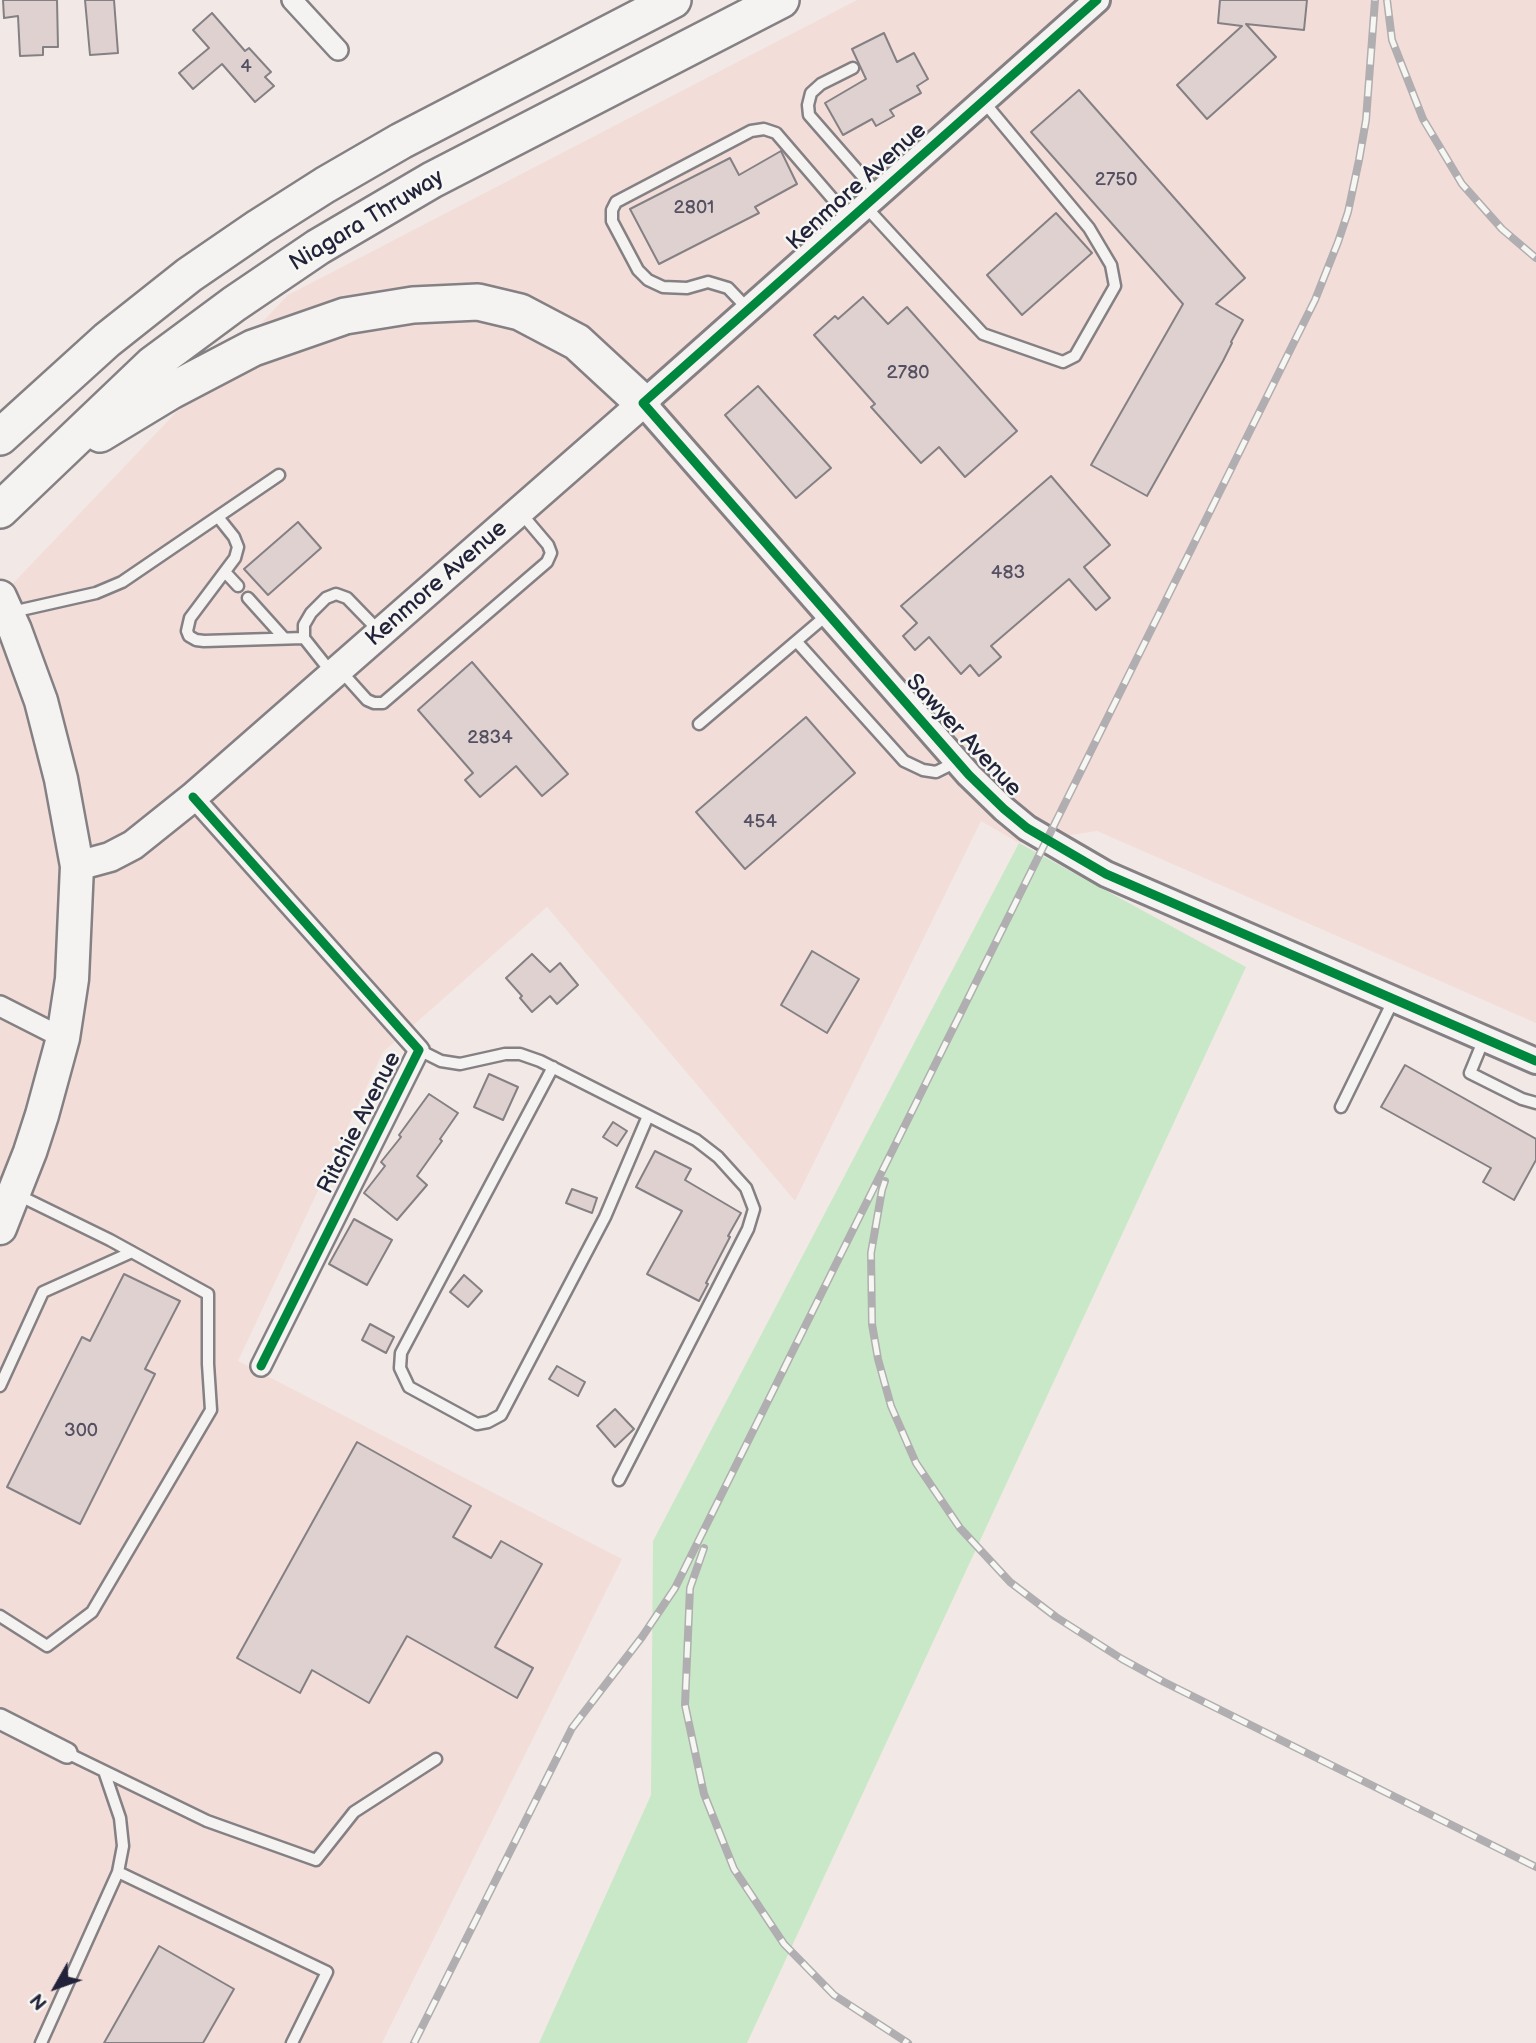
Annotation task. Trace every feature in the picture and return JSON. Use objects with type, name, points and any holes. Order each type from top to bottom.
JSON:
[{"type":"highway","points":[[2,435],[117,331],[189,275],[292,206],[401,141],[673,0]]},
{"type":"highway","name":"Niagara Thruway","points":[[0,510],[153,364],[318,247],[432,180],[781,0]]},
{"type":"highway","points":[[37,472],[171,391],[253,348],[345,316],[413,305],[478,302],[520,312],[577,342],[643,403]]},
{"type":"main road","name":"Kenmore Avenue","points":[[77,866],[110,857],[133,845],[193,797],[643,403]]},
{"type":"main road","points":[[0,1228],[42,1115],[63,1038],[72,979],[77,866],[51,736],[32,676],[4,605]]},
{"type":"street","points":[[292,0],[338,50]]},
{"type":"street","name":"Kenmore Avenue","points":[[643,403],[1097,0]]},
{"type":"street","name":"Sawyer Avenue","points":[[643,403],[957,761],[1019,822],[1106,874],[1536,1061]]},
{"type":"street","name":"Ritchie Avenue","points":[[193,797],[419,1050],[261,1366]]},
{"type":"street","points":[[0,1006],[63,1038]]},
{"type":"street","points":[[1,1721],[67,1753]]},
{"type":"lane","points":[[853,68],[821,84],[811,93],[808,116],[865,206]]},
{"type":"lane","points":[[749,310],[728,288],[708,282],[687,288],[663,287],[648,280],[638,270],[612,221],[612,210],[616,202],[751,131],[764,129],[776,133],[865,206],[983,334],[1063,362],[1075,356],[1115,286],[1111,265],[1089,228],[984,101]]},
{"type":"lane","points":[[4,605],[96,593],[122,582],[279,475]]},
{"type":"lane","points":[[380,633],[347,598],[336,594],[326,597],[311,612],[304,625],[304,638],[336,672],[374,704],[383,703],[548,562],[551,553],[548,545],[520,512]]},
{"type":"lane","points":[[218,517],[234,537],[238,547],[235,558],[190,618],[187,631],[189,636],[204,641],[304,638]]},
{"type":"lane","points":[[225,572],[238,586]]},
{"type":"lane","points":[[248,598],[284,638]]},
{"type":"lane","points":[[699,724],[828,615]]},
{"type":"lane","points":[[797,642],[904,761],[923,770],[936,772],[957,761]]},
{"type":"lane","points":[[1341,1107],[1394,998]]},
{"type":"lane","points":[[1484,1038],[1470,1073],[1522,1099],[1536,1103]]},
{"type":"lane","points":[[419,1050],[441,1061],[460,1064],[505,1054],[520,1054],[540,1060],[696,1140],[718,1157],[746,1188],[754,1209],[748,1229],[620,1480]]},
{"type":"lane","points":[[553,1068],[401,1353],[400,1368],[408,1387],[477,1424],[501,1415],[606,1217],[648,1116]]},
{"type":"lane","points":[[0,1616],[47,1646],[92,1612],[211,1410],[208,1294],[15,1193]]},
{"type":"lane","points":[[0,1386],[43,1292],[132,1252]]},
{"type":"lane","points":[[67,1753],[207,1821],[316,1860],[354,1812],[436,1759]]},
{"type":"lane","points":[[41,2043],[118,1872],[123,1846],[120,1818],[104,1771]]},
{"type":"lane","points":[[118,1872],[327,1972],[292,2043]]},
{"type":"shaded area","points":[[857,0],[1536,0],[1536,1023],[1097,831],[1019,843],[981,821],[795,1201],[547,907],[383,1052],[238,1361],[622,1559],[382,2043],[0,2043],[0,597],[288,295]]},
{"type":"green space","points":[[1019,843],[1246,967],[747,2043],[539,2043],[651,1795],[653,1541]]},
{"type":"building","points":[[3,0],[57,0],[58,47],[43,47],[43,55],[20,56],[18,16],[4,18]]},
{"type":"building","points":[[85,0],[114,0],[118,53],[90,55]]},
{"type":"building","points":[[1220,0],[1307,0],[1304,30],[1246,24],[1276,57],[1207,119],[1177,85],[1242,26],[1218,23]]},
{"type":"building","points":[[212,13],[245,51],[249,48],[271,72],[265,77],[274,86],[255,102],[222,64],[193,89],[179,73],[209,48],[193,30]]},
{"type":"building","points":[[884,33],[897,62],[914,53],[928,79],[917,86],[921,93],[890,110],[894,116],[876,126],[872,119],[843,135],[825,103],[866,79],[852,49]]},
{"type":"building","points":[[1079,90],[1245,278],[1216,304],[1243,320],[1147,496],[1091,465],[1183,304],[1031,132]]},
{"type":"building","points":[[781,151],[797,184],[755,207],[759,213],[659,264],[630,209],[730,158],[739,175]]},
{"type":"building","points":[[1056,213],[1092,253],[1022,315],[987,275]]},
{"type":"building","points":[[863,297],[888,324],[907,307],[1017,431],[965,477],[939,447],[921,463],[871,407],[875,404],[814,335],[835,316],[838,319]]},
{"type":"building","points":[[758,386],[831,468],[796,498],[725,415]]},
{"type":"building","points":[[1051,476],[1110,545],[1084,567],[1110,598],[1096,610],[1069,579],[991,646],[1001,657],[979,676],[970,665],[961,674],[929,637],[915,650],[903,636],[917,623],[901,606]]},
{"type":"building","points":[[298,522],[321,548],[268,595],[244,569]]},
{"type":"building","points":[[472,662],[568,774],[542,796],[516,766],[480,797],[465,780],[473,773],[418,710]]},
{"type":"building","points":[[806,717],[855,773],[745,869],[696,812]]},
{"type":"building","points":[[812,951],[859,979],[827,1033],[781,1005]]},
{"type":"building","points":[[532,954],[550,972],[560,963],[578,985],[557,1004],[550,996],[532,1012],[506,978]]},
{"type":"building","points":[[1405,1065],[1536,1139],[1536,1160],[1514,1200],[1483,1182],[1491,1168],[1381,1107]]},
{"type":"building","points":[[489,1074],[518,1087],[503,1120],[474,1107]]},
{"type":"building","points":[[429,1094],[458,1113],[417,1176],[427,1185],[397,1220],[364,1193],[385,1166],[381,1162]]},
{"type":"building","points":[[613,1122],[627,1131],[617,1146],[603,1137]]},
{"type":"building","points":[[655,1151],[691,1169],[685,1180],[741,1213],[699,1301],[647,1274],[682,1211],[636,1187]]},
{"type":"building","points":[[572,1189],[597,1198],[592,1213],[566,1203]]},
{"type":"building","points":[[354,1219],[392,1240],[367,1285],[329,1264]]},
{"type":"building","points":[[124,1274],[180,1301],[145,1369],[155,1374],[80,1524],[7,1487],[82,1337],[90,1341]]},
{"type":"building","points":[[464,1275],[482,1291],[468,1307],[450,1292]]},
{"type":"building","points":[[370,1324],[394,1337],[386,1353],[362,1340]]},
{"type":"building","points":[[557,1366],[585,1382],[578,1396],[549,1379]]},
{"type":"building","points":[[615,1409],[634,1429],[615,1447],[597,1426]]},
{"type":"building","points":[[357,1442],[471,1506],[453,1537],[491,1558],[501,1541],[542,1564],[495,1647],[533,1668],[517,1698],[407,1636],[369,1703],[312,1670],[300,1693],[237,1658]]},
{"type":"building","points":[[159,1946],[234,1989],[203,2043],[104,2043]]},
{"type":"railway","points":[[414,2043],[572,1728],[642,1637],[675,1588],[1315,300],[1348,212],[1359,160],[1366,120],[1375,0]]},
{"type":"railway","points":[[1387,0],[1392,40],[1423,119],[1462,184],[1502,229],[1536,258]]},
{"type":"railway","points":[[885,1181],[871,1253],[872,1324],[891,1406],[916,1463],[960,1528],[1010,1582],[1056,1617],[1164,1682],[1536,1867]]},
{"type":"railway","points":[[704,1548],[690,1588],[685,1705],[704,1794],[734,1869],[784,1944],[834,1995],[908,2043]]},
{"type":"cycle path","points":[[1097,0],[643,403],[969,775],[1027,828],[1106,874],[1536,1061]]},
{"type":"cycle path","points":[[193,797],[419,1050],[261,1366]]}]
